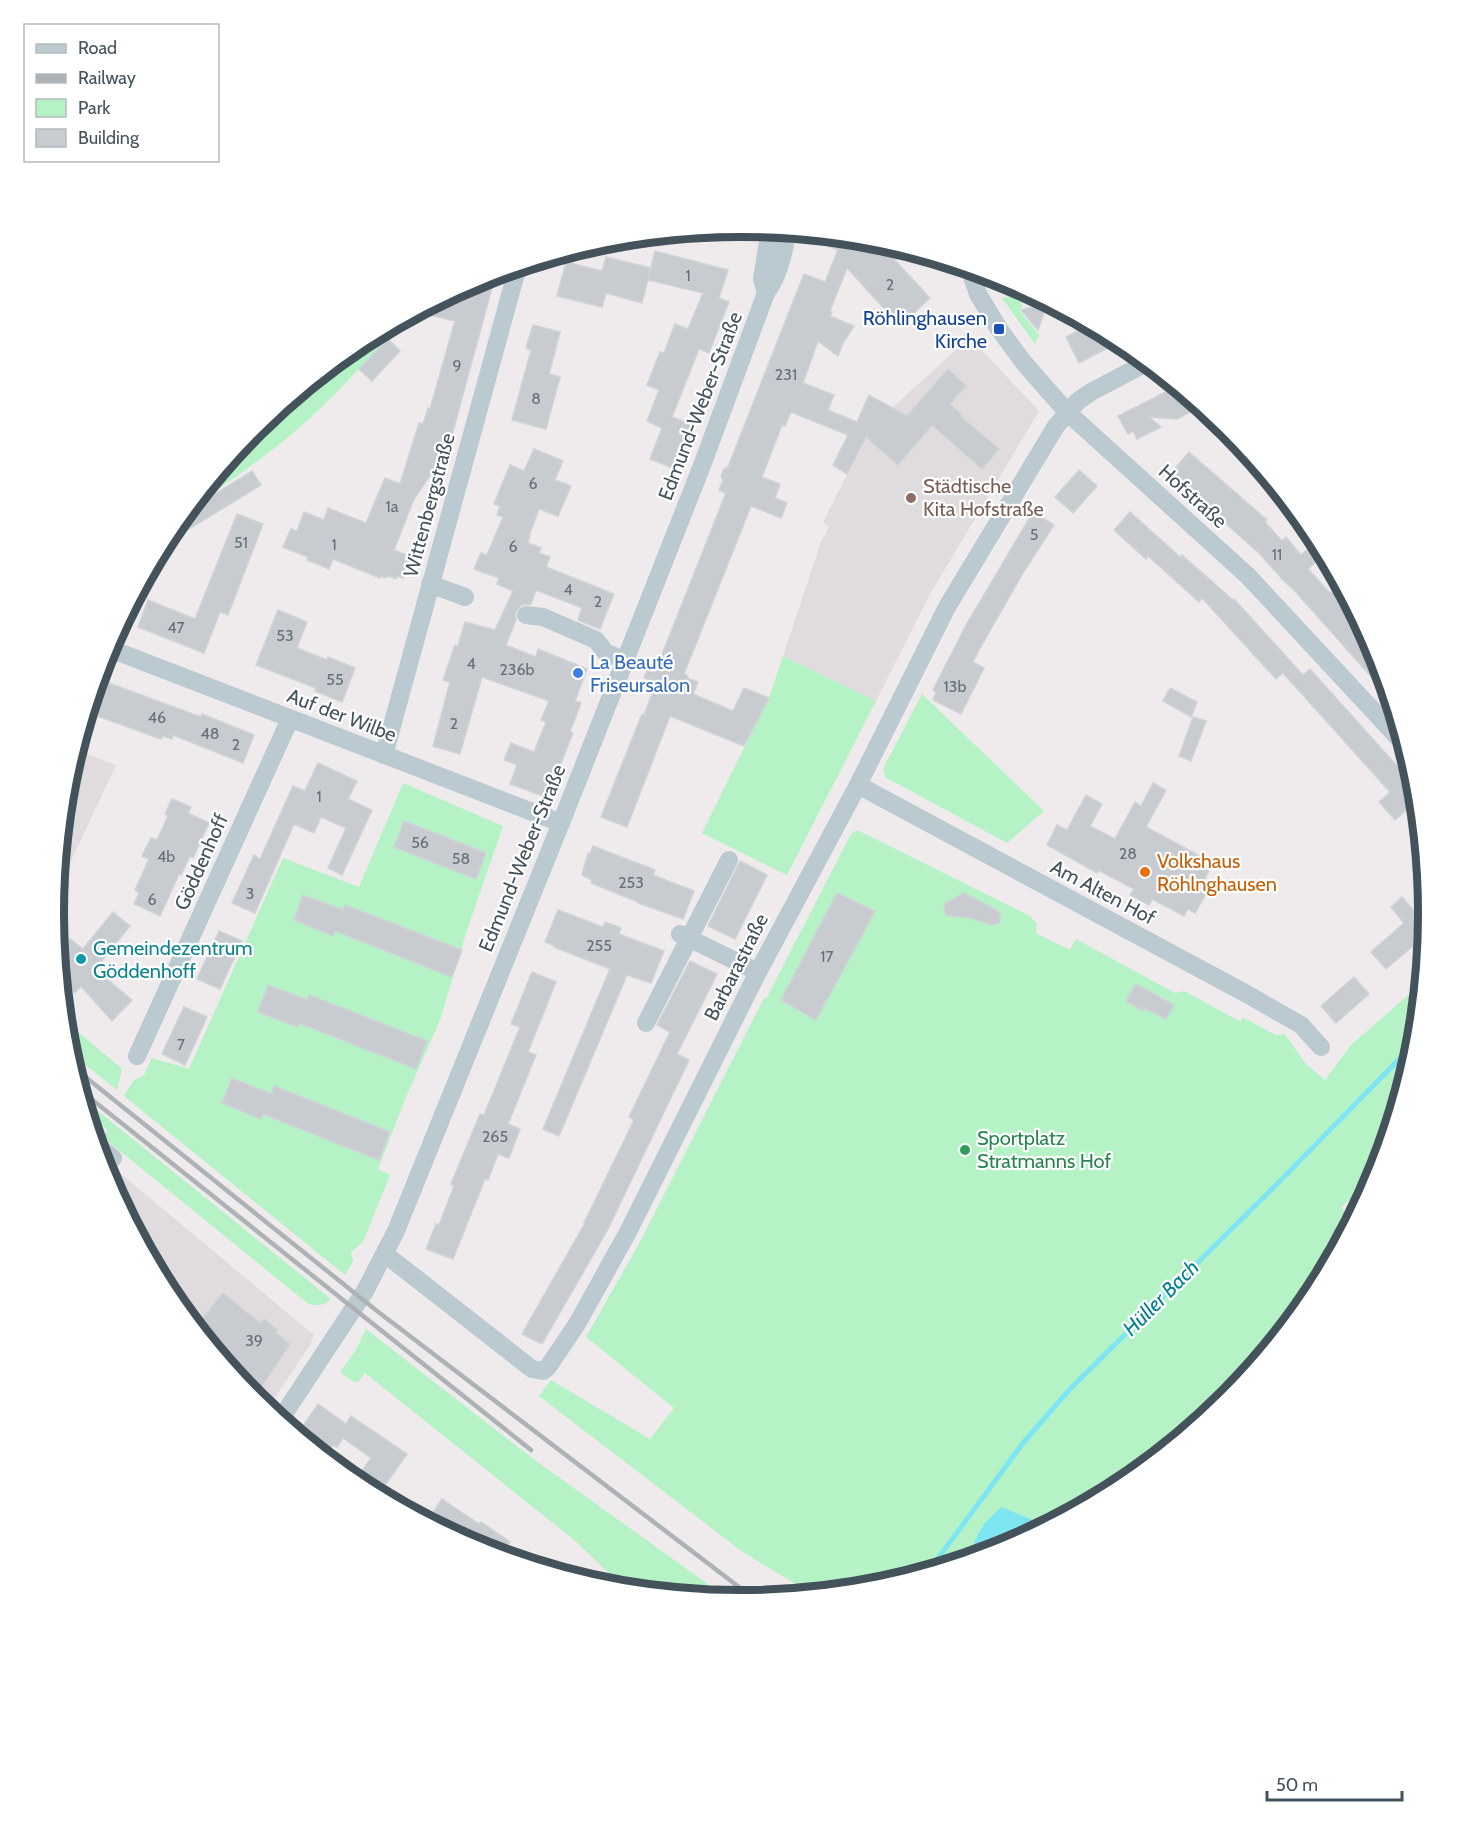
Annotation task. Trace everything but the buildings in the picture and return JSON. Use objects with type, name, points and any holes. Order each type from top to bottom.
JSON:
[{"type":"street","name":"Edmund-Weber-Straße","points":[[766,293],[762,279],[769,238]]},
{"type":"street","name":"Edmund-Weber-Straße","points":[[285,1413],[365,1291],[396,1231],[701,468],[766,293],[778,272],[786,238]]},
{"type":"street","name":"Wittenbergstraße","points":[[384,755],[515,275]]},
{"type":"street","name":"Hofstraße","points":[[972,277],[978,294],[999,329],[1024,363],[1067,412],[1248,576],[1393,732]]},
{"type":"street","name":"Barbarastraße","points":[[385,1254],[532,1369],[543,1371],[548,1367],[577,1324],[628,1232],[758,972],[858,785],[947,608],[1056,426],[1067,412],[1091,392],[1140,366]]},
{"type":"street","points":[[430,584],[465,597]]},
{"type":"street","points":[[526,615],[543,616],[596,640],[606,653],[625,660]]},
{"type":"street","name":"Auf der Wilbe","points":[[117,652],[561,823]]},
{"type":"street","name":"Göddenhoff","points":[[136,1056],[290,719]]},
{"type":"street","name":"Am Alten Hof","points":[[858,785],[1245,993],[1301,1025],[1321,1047]]},
{"type":"street","points":[[646,1023],[683,935],[729,860]]},
{"type":"street","points":[[683,935],[758,972]]},
{"type":"street","points":[[109,1155],[113,1158]]},
{"type":"shaded area","name":"Städtische Kita Hofstraße","points":[[970,337],[1039,411],[929,596],[876,701],[783,656],[821,542],[829,527],[823,522],[871,427]]},
{"type":"shaded area","points":[[84,753],[116,765],[66,872],[70,825]]},
{"type":"shaded area","points":[[114,1168],[314,1335],[273,1401],[204,1326],[179,1290],[134,1213]]},
{"type":"green space","points":[[1021,297],[1022,307],[1019,310],[1039,335],[1035,344],[1002,298]]},
{"type":"green space","points":[[390,335],[307,421],[209,496],[263,435],[295,405],[329,376]]},
{"type":"green space","points":[[783,656],[876,701],[787,875],[702,833],[769,698]]},
{"type":"green space","points":[[922,694],[1044,811],[1007,843],[885,777],[883,769]]},
{"type":"green space","points":[[403,783],[503,826],[467,930],[440,1020],[378,1169],[390,1175],[363,1242],[351,1252],[353,1261],[345,1275],[124,1096],[134,1080],[144,1075],[152,1058],[189,1069],[283,858],[359,887]]},
{"type":"green space","points":[[859,831],[1030,916],[1037,924],[1036,933],[1070,950],[1076,939],[1175,993],[1184,991],[1241,1022],[1242,1017],[1276,1035],[1284,1033],[1305,1063],[1325,1080],[1351,1045],[1414,990],[1405,1046],[1383,1131],[1358,1193],[1341,1207],[1347,1216],[1328,1252],[1279,1326],[1220,1392],[1154,1451],[1080,1500],[1041,1521],[959,1555],[917,1567],[830,1585],[802,1588],[740,1550],[539,1396],[551,1380],[650,1439],[674,1408],[586,1337],[640,1242],[764,998],[766,999],[851,834]]},
{"type":"green space","points":[[75,1029],[122,1069],[117,1090],[82,1062]]},
{"type":"green space","points":[[93,1107],[331,1299],[320,1305],[307,1303],[104,1138],[107,1129],[100,1124],[99,1126]]},
{"type":"green space","points":[[366,1329],[532,1458],[715,1589],[653,1585],[614,1578],[573,1539],[365,1373],[359,1381],[354,1382],[340,1372],[357,1348]]},
{"type":"water","points":[[1001,1507],[1038,1522],[977,1548],[974,1542],[984,1524]]},
{"type":"waterway","name":"Hüller Bach","points":[[936,1562],[1023,1443],[1070,1389],[1403,1055]]},
{"type":"railway","points":[[85,1077],[377,1311],[743,1590]]},
{"type":"railway","points":[[91,1099],[531,1450]]},
{"type":"place","name":"Röhlinghausen Kirche","points":[[999,329]]},
{"type":"place","name":"Städtische Kita Hofstraße","points":[[911,498]]},
{"type":"place","name":"La Beauté Friseursalon","points":[[578,673]]},
{"type":"place","name":"Volkshaus Röhlnghausen","points":[[1145,872]]},
{"type":"place","name":"Gemeindezentrum Göddenhoff","points":[[81,959]]},
{"type":"place","name":"Sportplatz Stratmanns Hof","points":[[965,1150]]}]
